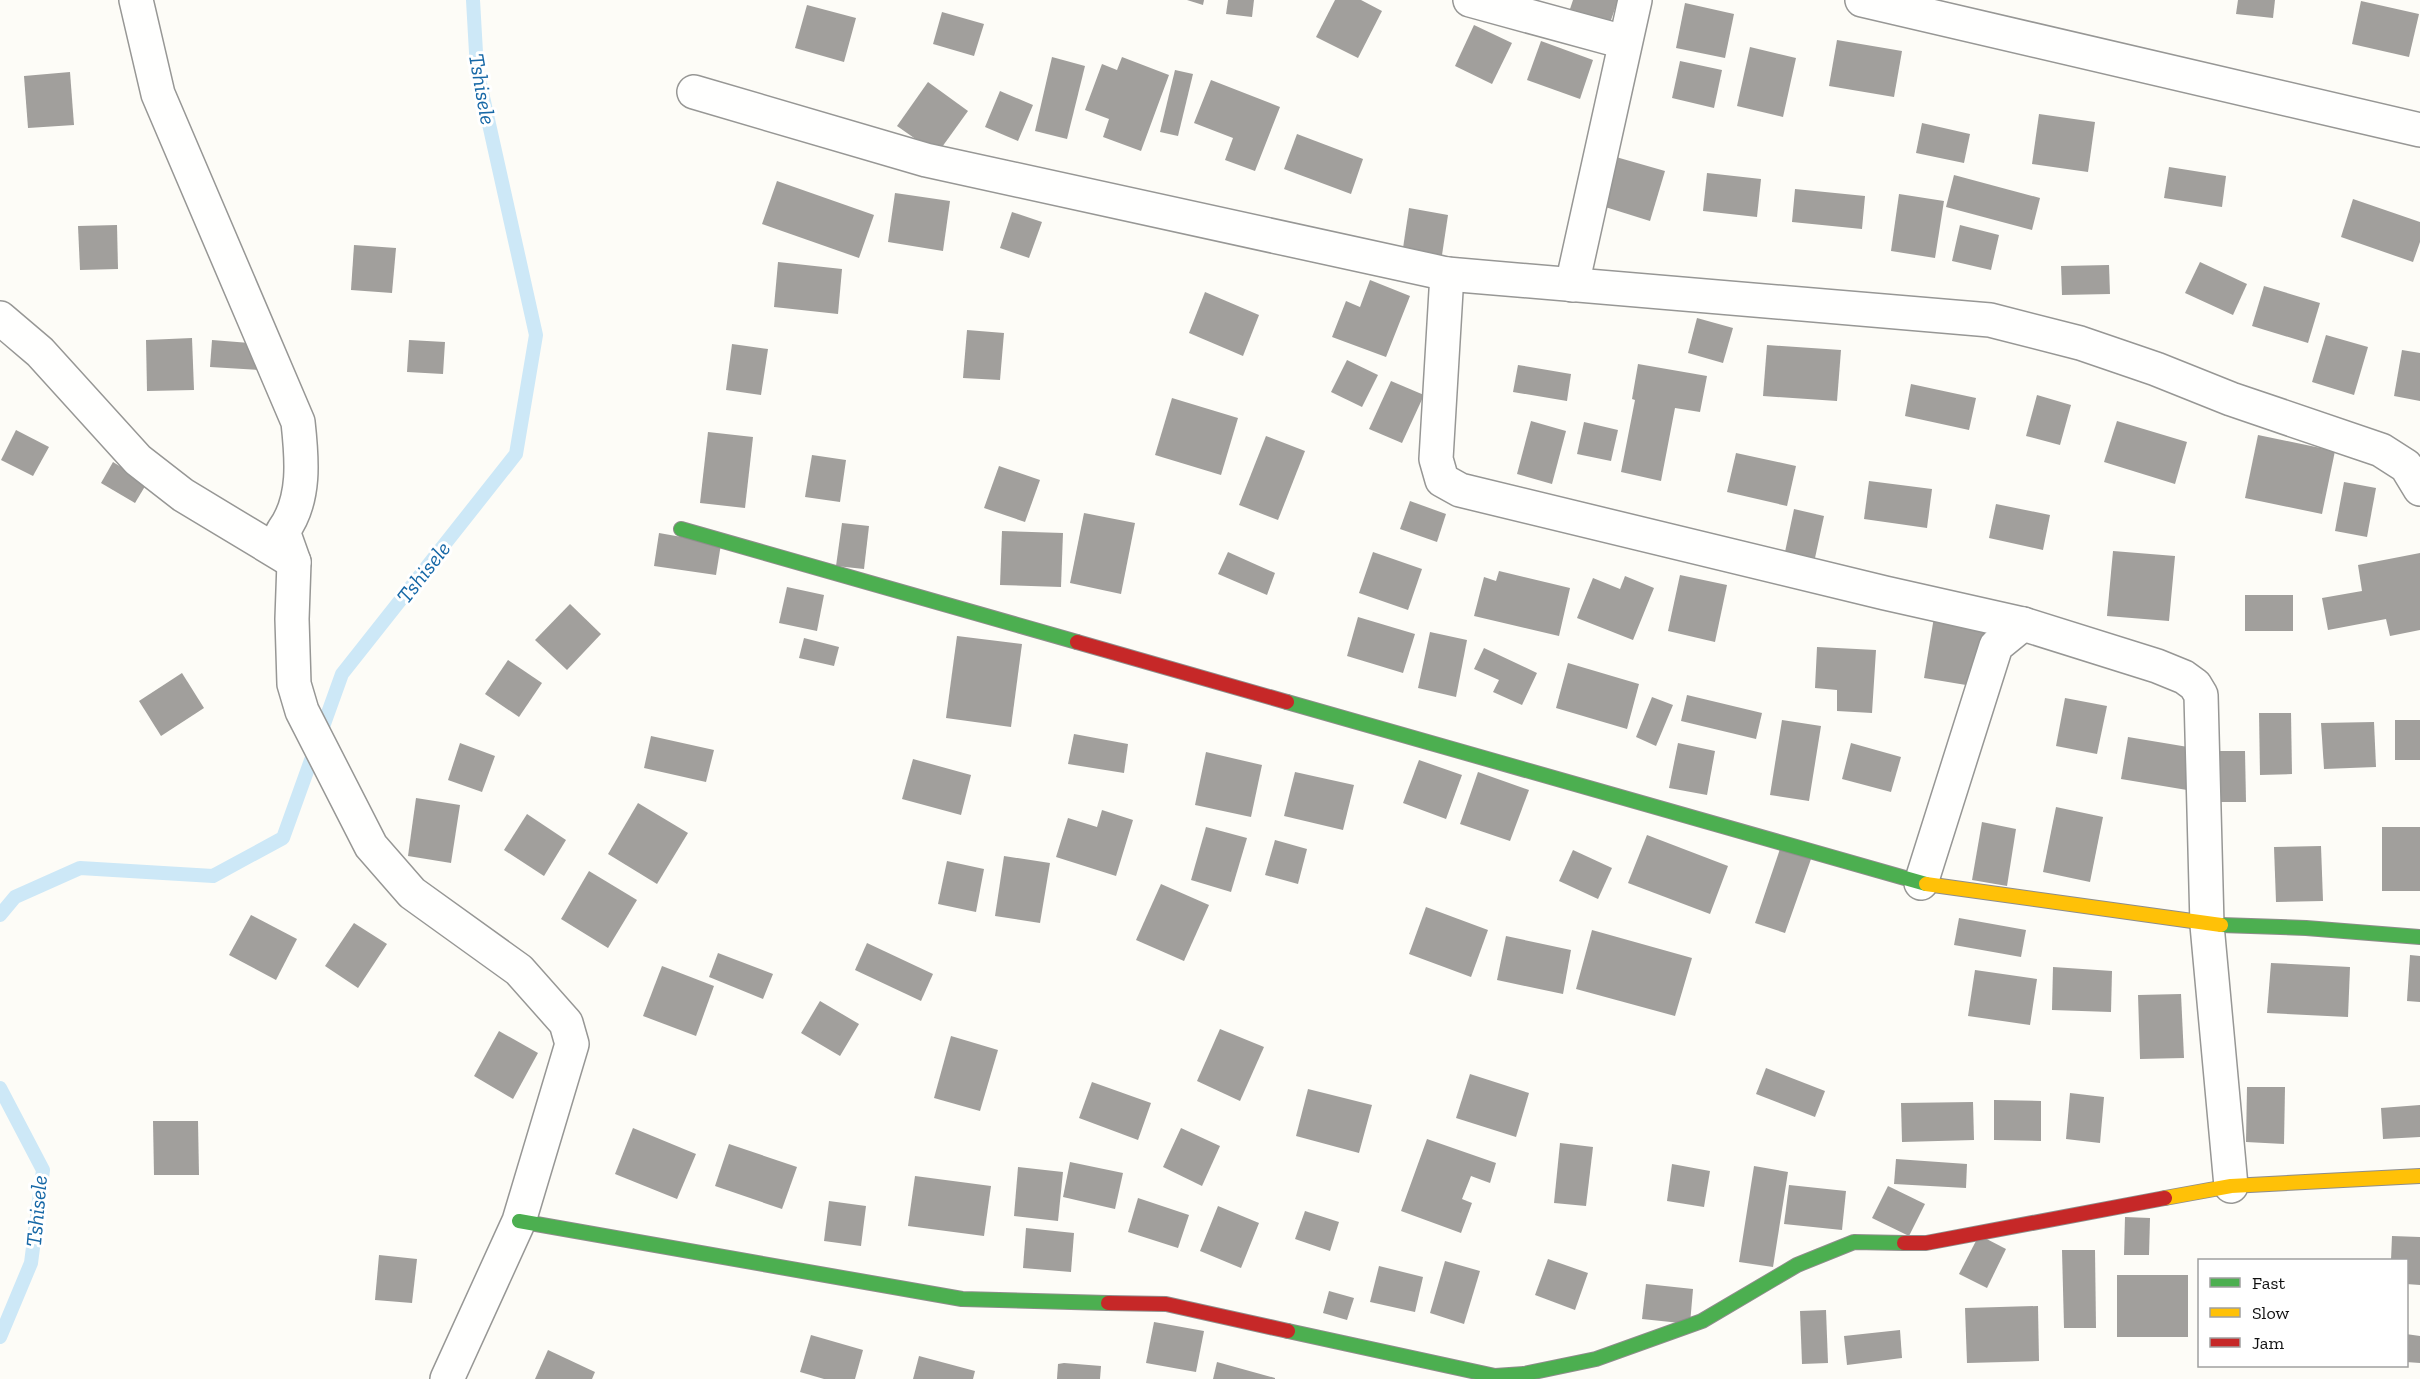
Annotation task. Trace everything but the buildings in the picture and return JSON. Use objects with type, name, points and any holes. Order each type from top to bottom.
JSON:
[{"type":"street","points":[[136,0],[158,94],[298,422],[303,467],[292,519],[283,531],[294,562],[292,619],[294,684],[302,711],[371,846],[412,893],[519,970],[566,1023],[572,1044],[519,1221],[447,1379]]},
{"type":"street","points":[[1470,0],[1624,42]]},
{"type":"street","points":[[1572,285],[1635,0]]},
{"type":"street","points":[[1862,0],[2420,130]]},
{"type":"street","points":[[694,92],[926,160],[1447,274],[1990,321],[2079,343],[2156,369],[2231,399],[2381,450],[2406,466],[2420,489]]},
{"type":"street","points":[[1447,274],[1436,459],[1442,480],[1460,490],[2023,624],[2157,666],[2184,677],[2195,685],[2201,695],[2206,925],[2231,1186]]},
{"type":"street","points":[[0,318],[40,352],[138,460],[183,495],[294,562]]},
{"type":"street","points":[[681,529],[1922,883],[2206,925],[2306,928],[2420,937]]},
{"type":"street","points":[[1922,883],[1996,646],[2023,624]]},
{"type":"street","points":[[519,1221],[962,1299],[1166,1304],[1494,1377],[1524,1374],[1596,1359],[1702,1321],[1797,1265],[1854,1242],[1926,1243],[2231,1186],[2420,1176]]},
{"type":"waterway","name":"Tshisele","points":[[0,915],[15,897],[80,868],[213,876],[283,838],[342,674],[516,454],[536,335],[477,70],[473,0]]},
{"type":"waterway","name":"Tshisele","points":[[0,1088],[43,1170],[31,1263],[0,1337]]},
{"type":"traffic: fast","points":[[681,529],[1077,642]]},
{"type":"traffic: fast","points":[[1287,702],[1926,884]]},
{"type":"traffic: fast","points":[[2221,925],[2306,928],[2420,937]]},
{"type":"traffic: fast","points":[[519,1221],[962,1299],[1108,1303]]},
{"type":"traffic: fast","points":[[1288,1331],[1495,1376],[1524,1374],[1596,1359],[1702,1321],[1797,1265],[1854,1242],[1904,1243]]},
{"type":"traffic: slow","points":[[1926,884],[2221,925]]},
{"type":"traffic: slow","points":[[2165,1198],[2231,1186],[2420,1176]]},
{"type":"traffic: jam","points":[[1077,642],[1287,702]]},
{"type":"traffic: jam","points":[[1904,1243],[1926,1243],[2165,1198]]},
{"type":"traffic: jam","points":[[1108,1303],[1166,1304],[1288,1331]]}]
